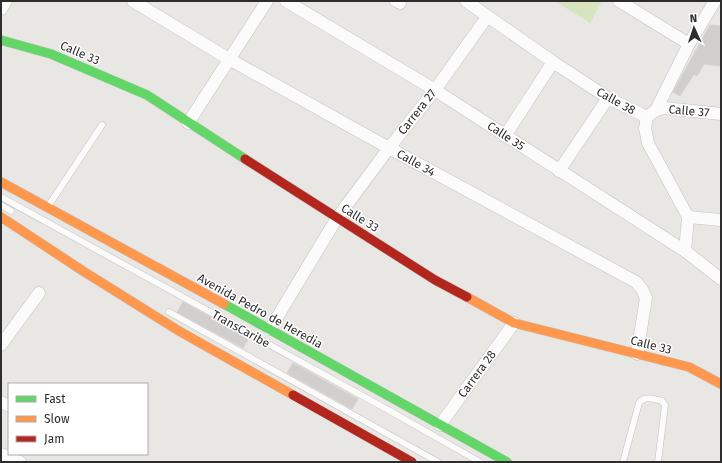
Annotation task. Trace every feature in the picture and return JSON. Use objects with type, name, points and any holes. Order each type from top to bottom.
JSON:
[{"type":"main road","name":"Calle 33","points":[[1,40],[51,54],[147,95],[188,123],[435,280],[514,322],[689,367],[721,384]]},
{"type":"main road","name":"Avenida Pedro de Heredia","points":[[1,182],[270,329],[507,462]]},
{"type":"main road","points":[[1,217],[70,263],[179,331],[412,462]]},
{"type":"street","points":[[1,9],[6,1]]},
{"type":"street","name":"Calle 34","points":[[133,1],[229,59],[636,282],[642,289],[646,298],[637,354]]},
{"type":"street","points":[[188,123],[267,1]]},
{"type":"street","name":"Calle 35","points":[[286,1],[435,90],[685,251],[721,279]]},
{"type":"street","name":"Calle 38","points":[[466,1],[487,17],[608,98],[652,113],[645,128],[648,143],[688,217]]},
{"type":"street","points":[[619,1],[689,44]]},
{"type":"street","points":[[652,113],[689,44],[716,7]]},
{"type":"street","name":"Carrera 27","points":[[270,329],[337,218],[389,148],[435,90],[487,17]]},
{"type":"street","points":[[505,136],[553,62]]},
{"type":"street","points":[[559,171],[608,98]]},
{"type":"street","name":"Calle 37","points":[[652,113],[665,108],[721,114]]},
{"type":"street","points":[[685,251],[688,217],[721,220]]},
{"type":"street","points":[[1,345],[40,293]]},
{"type":"street","name":"Carrera 28","points":[[440,425],[514,322]]},
{"type":"street","points":[[1,454],[20,462]]},
{"type":"lane","points":[[47,208],[102,126]]},
{"type":"lane","name":"TransCaribe","points":[[1,197],[390,410],[480,462]]},
{"type":"lane","points":[[1,205],[18,216]]},
{"type":"lane","name":"TransCaribe","points":[[164,310],[438,462]]},
{"type":"lane","points":[[623,462],[640,403],[642,399],[646,398],[662,401],[665,405],[658,462]]},
{"type":"green space","points":[[555,1],[602,1],[590,23]]},
{"type":"building","points":[[710,25],[721,26],[721,66],[704,64],[697,76],[694,74],[680,96],[673,92]]},
{"type":"building","points":[[183,302],[249,338],[243,348],[177,312]]},
{"type":"building","points":[[293,363],[358,399],[352,409],[287,373]]},
{"type":"traffic: fast","points":[[1,40],[51,54],[147,95],[245,159]]},
{"type":"traffic: fast","points":[[224,304],[507,462]]},
{"type":"traffic: slow","points":[[1,182],[224,304]]},
{"type":"traffic: slow","points":[[1,217],[83,271],[179,331],[293,395]]},
{"type":"traffic: slow","points":[[467,297],[514,323],[689,367],[721,384]]},
{"type":"traffic: jam","points":[[245,159],[435,280],[467,297]]},
{"type":"traffic: jam","points":[[293,395],[412,462]]}]
